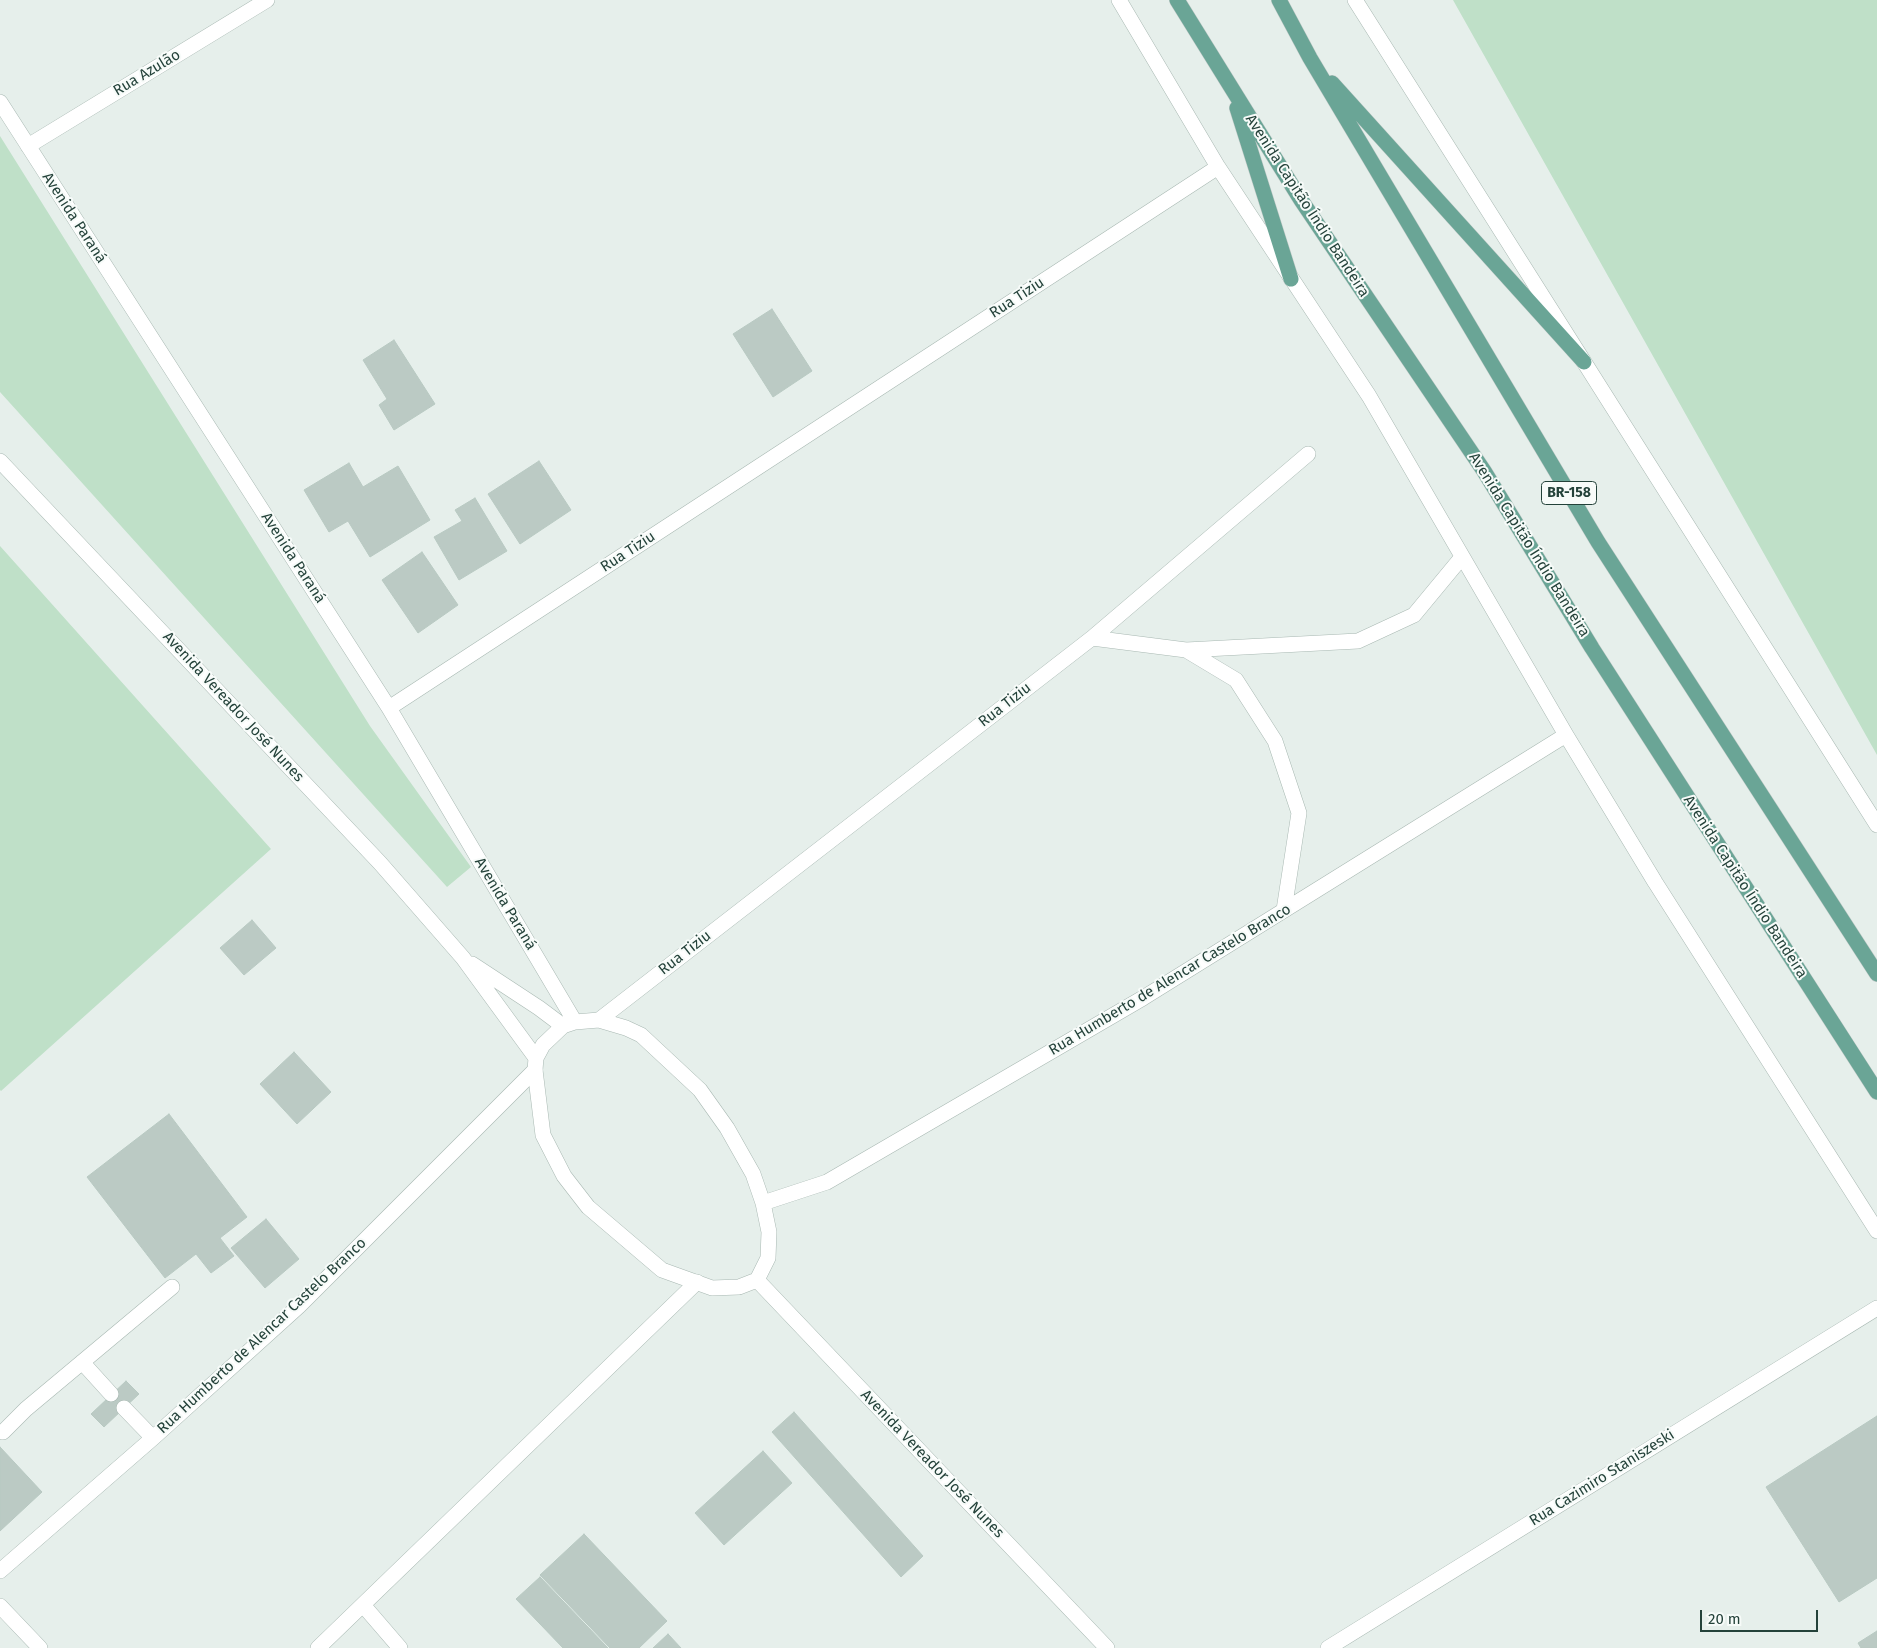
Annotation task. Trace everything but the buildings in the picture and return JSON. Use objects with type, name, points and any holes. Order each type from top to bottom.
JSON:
[{"type":"main road","name":"Avenida Capitão Índio Bandeira","points":[[1177,0],[1301,200],[1484,471],[1592,648],[1877,1092]]},
{"type":"main road","name":"BR-158","points":[[1279,0],[1310,58],[1598,542],[1877,974]]},
{"type":"main road","points":[[1310,58],[1584,362]]},
{"type":"main road","points":[[1231,87],[1291,279]]},
{"type":"street","name":"Rua Azulão","points":[[28,146],[267,0]]},
{"type":"street","points":[[1119,0],[1218,167],[1369,396],[1566,736],[1655,882],[1877,1231]]},
{"type":"street","points":[[1355,0],[1877,824]]},
{"type":"street","name":"Avenida Paraná","points":[[0,102],[389,708],[569,1024]]},
{"type":"street","name":"Rua Tiziu","points":[[389,708],[1218,167]]},
{"type":"street","name":"Rua Tiziu","points":[[599,1020],[1092,638],[1308,454]]},
{"type":"street","name":"Avenida Vereador José Nunes","points":[[0,460],[380,863],[463,958],[536,1064]]},
{"type":"street","points":[[1092,638],[1186,650],[1358,642],[1414,615],[1462,557]]},
{"type":"street","points":[[1186,650],[1236,680],[1275,741],[1299,813],[1284,910]]},
{"type":"street","name":"Rua Humberto de Alencar Castelo Branco","points":[[763,1203],[828,1182],[1143,998],[1566,736]]},
{"type":"street","name":"Avenida Vereador José Nunes","points":[[463,958],[539,1008],[569,1024]]},
{"type":"street","points":[[536,1064],[543,1135],[564,1176],[588,1208],[662,1270],[712,1288],[739,1287],[757,1280],[768,1258],[769,1232],[763,1203],[753,1174],[728,1128],[700,1090],[641,1035],[626,1028],[599,1020],[569,1024]]},
{"type":"street","name":"Rua Humberto de Alencar Castelo Branco","points":[[0,1571],[154,1438],[299,1306],[536,1064],[543,1045],[569,1024]]},
{"type":"street","name":"Avenida Vereador José Nunes","points":[[757,1280],[1107,1648]]},
{"type":"street","points":[[318,1648],[697,1282]]},
{"type":"street","points":[[3,1432],[26,1409],[172,1287]]},
{"type":"street","name":"Rua Cazimiro Staniszeski","points":[[1328,1648],[1877,1308]]},
{"type":"street","points":[[82,1362],[111,1394]]},
{"type":"street","points":[[124,1408],[154,1438]]},
{"type":"street","points":[[363,1605],[400,1648]]},
{"type":"street","points":[[0,1606],[40,1648]]},
{"type":"green space","points":[[1453,0],[1877,0],[1877,755]]},
{"type":"green space","points":[[0,136],[370,726],[471,867],[447,887],[0,392]]},
{"type":"green space","points":[[0,546],[271,849],[1,1091],[0,1090]]}]
